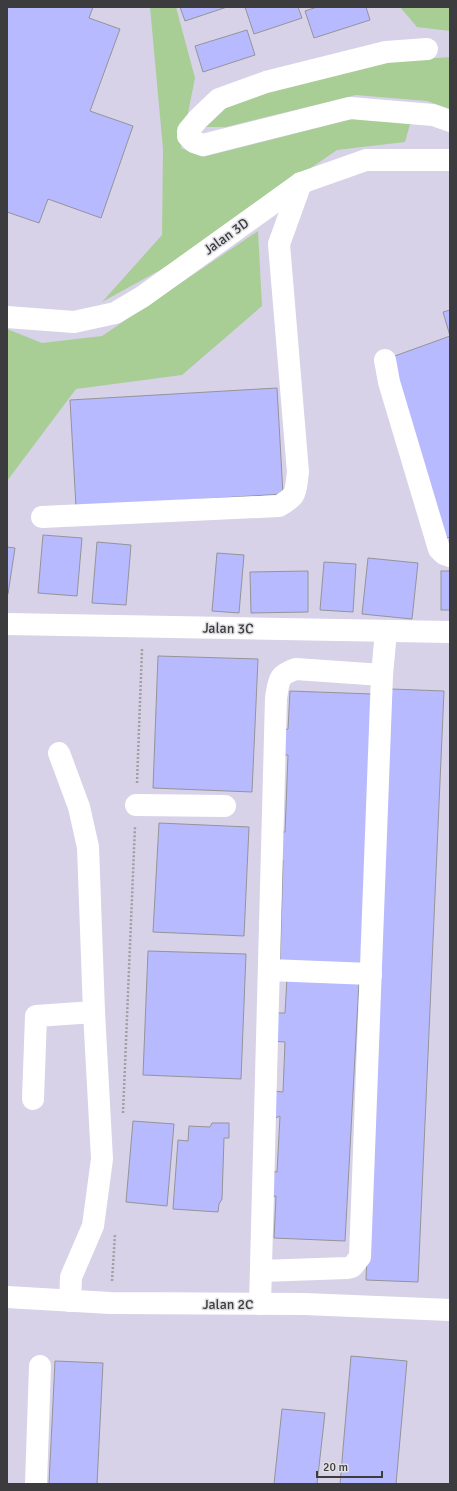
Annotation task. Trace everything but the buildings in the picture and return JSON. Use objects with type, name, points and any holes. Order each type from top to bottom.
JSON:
[{"type":"street","points":[[427,49],[386,52],[266,82],[219,99],[198,118],[188,131],[188,136],[194,142],[203,145],[350,108],[433,115],[450,122]]},
{"type":"street","name":"Jalan 3D","points":[[7,317],[74,322],[115,313],[142,297],[301,183],[366,160],[450,160]]},
{"type":"street","points":[[42,517],[279,506],[293,498],[296,492],[298,472],[279,244],[301,183]]},
{"type":"street","points":[[385,360],[389,382],[439,549],[444,554],[450,556]]},
{"type":"street","name":"Jalan 3C","points":[[7,624],[450,632]]},
{"type":"street","points":[[261,1271],[347,1268],[352,1267],[360,1257],[382,675],[386,631]]},
{"type":"street","points":[[260,1304],[276,698],[280,678],[285,672],[296,669],[382,675]]},
{"type":"street","points":[[59,753],[79,807],[88,847],[94,1012],[102,1159],[92,1226],[71,1277],[70,1301]]},
{"type":"street","points":[[136,805],[225,806]]},
{"type":"street","points":[[269,970],[371,974]]},
{"type":"street","points":[[33,1099],[36,1016],[94,1012]]},
{"type":"street","name":"Jalan 2C","points":[[7,1297],[110,1303],[304,1304],[450,1310]]},
{"type":"street","points":[[36,1484],[40,1366]]},
{"type":"path","points":[[123,1119],[143,626]]},
{"type":"path","points":[[110,1303],[115,1231]]},
{"type":"shaded area","points":[[7,7],[450,7],[450,1484],[7,1484]]},
{"type":"green space","points":[[150,7],[176,7],[195,78],[181,148],[203,157],[356,118],[410,124],[405,142],[337,150],[171,264],[102,302],[162,235],[163,149]]},
{"type":"green space","points":[[400,7],[450,7],[450,31],[417,27]]},
{"type":"green space","points":[[450,57],[450,109],[427,101],[356,95],[226,127],[206,127],[227,107],[260,93],[387,62]]},
{"type":"green space","points":[[258,231],[262,306],[182,375],[76,389],[7,481],[7,329],[42,343],[102,336]]}]
